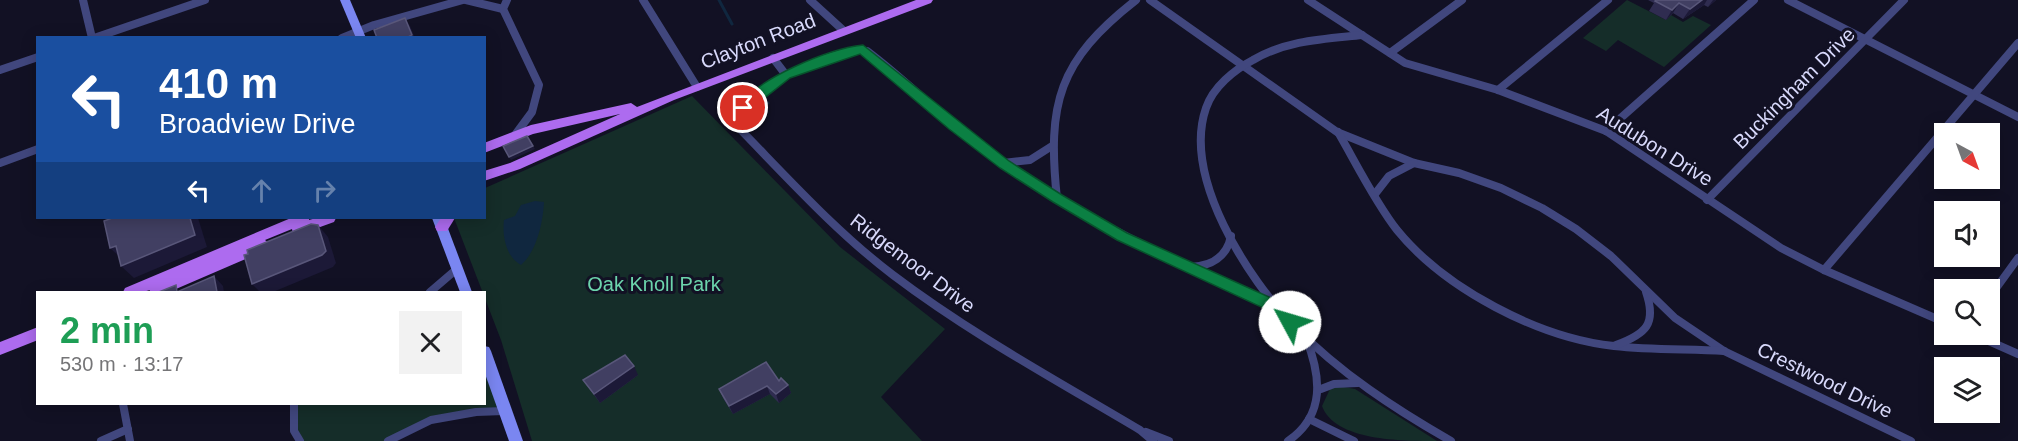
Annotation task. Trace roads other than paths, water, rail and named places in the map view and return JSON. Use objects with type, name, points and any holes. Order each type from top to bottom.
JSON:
[{"type":"main road","points":[[345,0],[359,34]]},
{"type":"main road","name":"Clayton Road","points":[[486,175],[670,97],[927,0]]},
{"type":"main road","name":"Clayton Road","points":[[486,147],[515,135],[670,97]]},
{"type":"main road","points":[[486,181],[498,172]]},
{"type":"main road","points":[[132,291],[301,219]]},
{"type":"main road","points":[[158,291],[327,219]]},
{"type":"main road","points":[[443,221],[466,291]]},
{"type":"main road","points":[[0,348],[36,334]]},
{"type":"main road","points":[[486,357],[516,441]]},
{"type":"street","points":[[83,0],[92,36]]},
{"type":"street","points":[[99,36],[205,0]]},
{"type":"street","points":[[359,34],[464,0],[482,2],[503,9],[539,85],[532,112],[515,135]]},
{"type":"street","points":[[503,9],[507,0]]},
{"type":"street","points":[[643,0],[697,87]]},
{"type":"street","points":[[810,0],[844,31]]},
{"type":"street","points":[[1058,199],[1052,146],[1054,116],[1070,69],[1088,40],[1108,20],[1136,0]]},
{"type":"street","name":"Crestwood Drive","points":[[1150,0],[1337,132],[1414,163],[1470,177],[1501,188],[1542,208],[1576,229],[1611,256],[1675,318],[1724,351],[1911,441]]},
{"type":"street","points":[[1390,53],[1462,0]]},
{"type":"street","points":[[1498,90],[1608,0]]},
{"type":"street","points":[[1606,131],[1754,0]]},
{"type":"street","points":[[1788,0],[2018,117]]},
{"type":"street","name":"Buckingham Drive","points":[[1707,200],[1904,0]]},
{"type":"street","name":"Audubon Drive","points":[[1313,1],[1413,66],[1498,90],[1606,131],[1781,248],[1824,270],[1934,318]]},
{"type":"street","points":[[1362,34],[1292,44],[1245,65],[1214,94],[1202,120],[1201,135],[1208,180],[1231,236],[1275,307],[1305,337],[1371,393],[1451,441]]},
{"type":"street","points":[[1824,270],[2018,43]]},
{"type":"street","points":[[773,58],[786,75],[850,51],[867,51],[954,126],[1002,162],[1058,199],[1122,236],[1275,307]]},
{"type":"street","points":[[0,70],[36,58]]},
{"type":"street","name":"Ridgemoor Drive","points":[[786,75],[743,108],[735,118],[735,123],[812,203],[892,274],[961,324],[1140,430],[1153,441]]},
{"type":"street","name":"Crestwood Drive","points":[[1337,132],[1396,229],[1421,255],[1455,282],[1511,315],[1564,334],[1613,346],[1724,351]]},
{"type":"street","points":[[1002,162],[1028,161],[1041,156],[1052,146]]},
{"type":"street","points":[[0,163],[36,150]]},
{"type":"street","points":[[1375,194],[1389,176],[1414,163]]},
{"type":"street","points":[[1188,267],[1207,265],[1220,258],[1229,248],[1231,236]]},
{"type":"street","points":[[2000,283],[2018,258]]},
{"type":"street","points":[[431,291],[458,268]]},
{"type":"street","points":[[1613,346],[1642,334],[1651,322],[1652,308],[1644,288]]},
{"type":"street","points":[[1288,441],[1309,419],[1321,388],[1317,365],[1305,337]]},
{"type":"street","points":[[1998,345],[2018,354]]},
{"type":"street","points":[[1321,388],[1346,382],[1359,383]]},
{"type":"street","points":[[123,405],[130,441]]},
{"type":"street","points":[[294,405],[294,431],[300,441]]},
{"type":"street","points":[[388,441],[431,420],[476,412],[504,411]]},
{"type":"street","points":[[1309,419],[1354,441]]},
{"type":"street","points":[[101,441],[128,429]]},
{"type":"street","points":[[1140,430],[1169,441]]},
{"type":"water","points":[[535,201],[544,202],[541,227],[531,252],[521,265],[512,257],[506,246],[504,220],[515,216],[521,205]]},
{"type":"waterway","points":[[719,0],[732,24]]},
{"type":"waterway","points":[[761,99],[768,103]]},
{"type":"park label","name":"Oak Knoll Park","points":[[654,284]]}]
